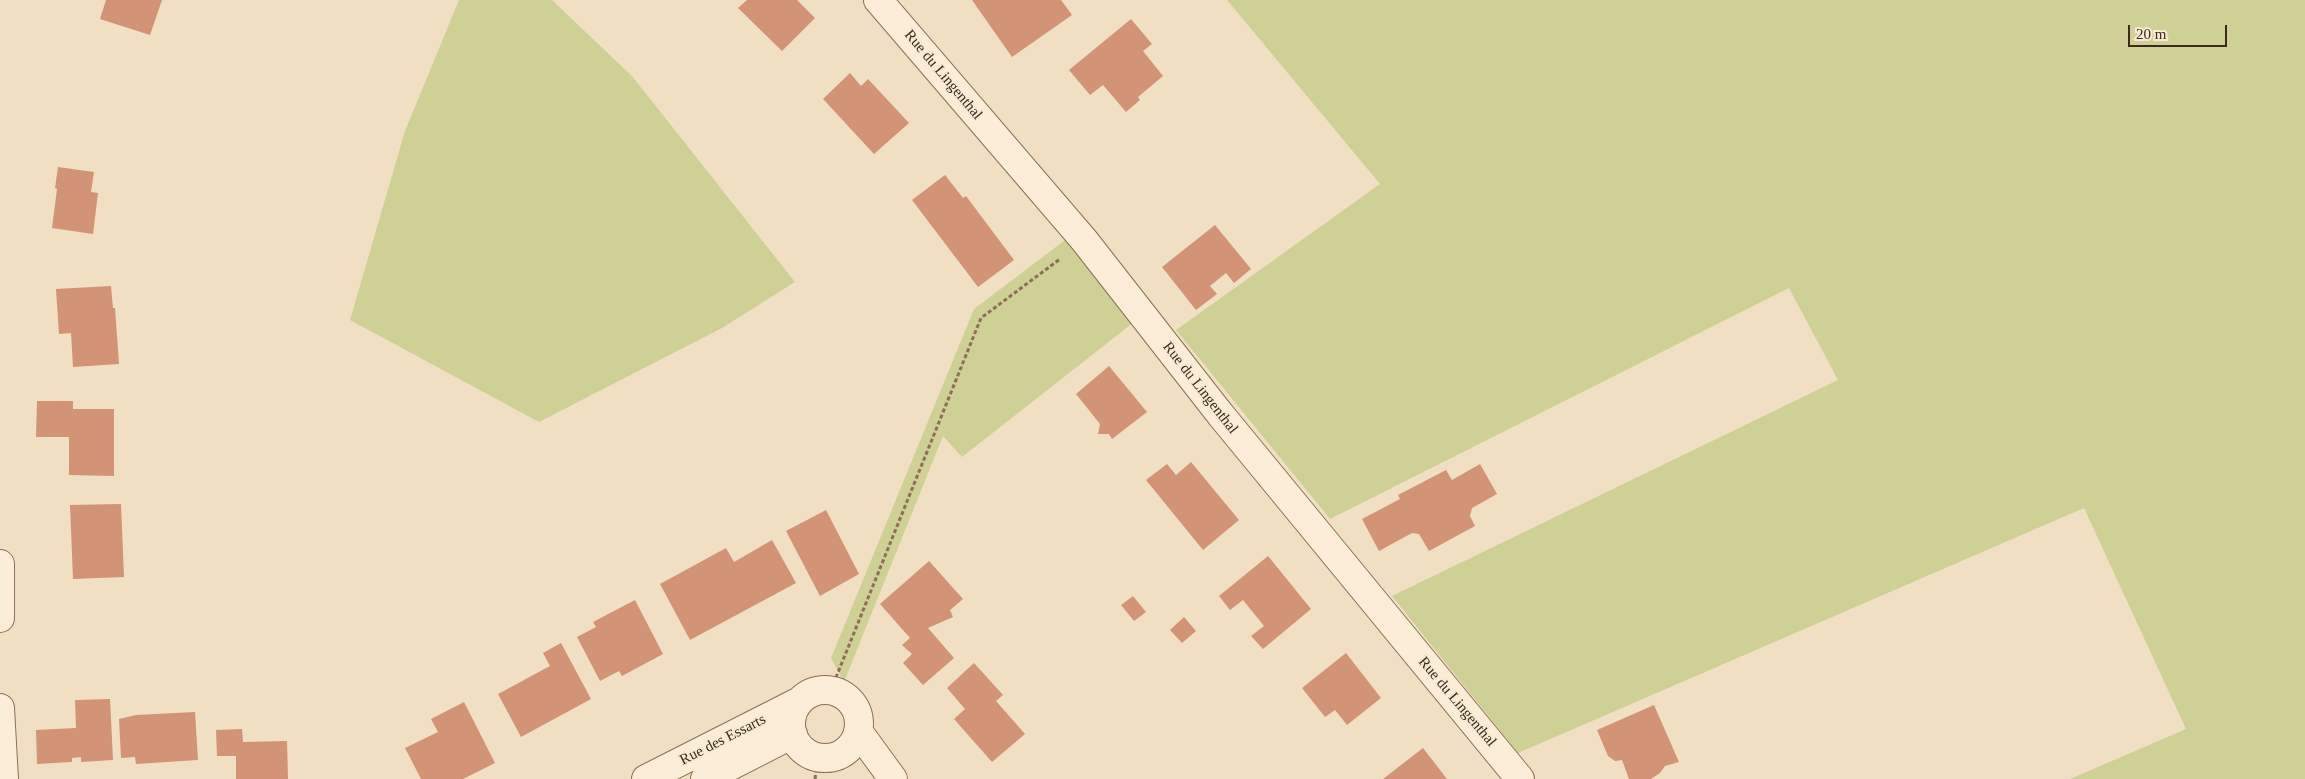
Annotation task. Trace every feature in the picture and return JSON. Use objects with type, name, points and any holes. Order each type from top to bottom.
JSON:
[{"type":"street","name":"Rue du Lingenthal","points":[[878,0],[1084,240],[1220,414],[1520,779]]},
{"type":"street","points":[[0,564],[0,618]]},
{"type":"street","name":"Rue des Essarts","points":[[646,779],[800,701],[809,694],[820,690],[832,690]]},
{"type":"street","points":[[793,734],[798,744],[807,752],[816,768],[829,757],[848,749],[858,731],[857,710],[843,695],[832,690]]},
{"type":"street","name":"Rue des Essarts","points":[[705,779],[793,734],[791,722],[794,711],[800,701]]},
{"type":"street","points":[[0,708],[4,779]]},
{"type":"street","points":[[858,731],[893,779]]},
{"type":"path","points":[[832,690],[836,675],[981,318],[1084,240]]},
{"type":"green space","points":[[459,0],[552,0],[632,76],[795,282],[722,328],[539,422],[350,320],[405,131]]},
{"type":"green space","points":[[1227,0],[2305,0],[2305,779],[2070,779],[2186,729],[2084,508],[1518,753],[1392,596],[1838,380],[1789,288],[1330,519],[1176,330],[1380,184]]},
{"type":"green space","points":[[1077,231],[1143,315],[962,457],[943,436],[844,682],[831,658],[974,309]]},
{"type":"building","points":[[106,0],[162,0],[150,35],[100,19]]},
{"type":"building","points":[[747,0],[797,0],[815,18],[782,51],[738,8]]},
{"type":"building","points":[[972,0],[1061,0],[1072,15],[1012,57]]},
{"type":"building","points":[[1131,19],[1152,44],[1143,51],[1163,76],[1138,97],[1140,100],[1126,112],[1103,85],[1090,95],[1069,70]]},
{"type":"building","points":[[850,73],[861,86],[868,79],[909,123],[874,154],[823,99]]},
{"type":"building","points":[[58,167],[94,172],[91,192],[98,193],[93,234],[52,228]]},
{"type":"building","points":[[945,175],[963,198],[966,196],[1014,260],[978,287],[912,200]]},
{"type":"building","points":[[1215,225],[1251,269],[1234,283],[1226,273],[1210,286],[1217,294],[1196,310],[1162,267]]},
{"type":"building","points":[[111,286],[113,308],[115,308],[119,364],[73,367],[71,333],[59,334],[56,289]]},
{"type":"building","points":[[1109,366],[1147,412],[1112,439],[1109,434],[1098,434],[1100,424],[1076,394]]},
{"type":"building","points":[[37,401],[73,401],[73,409],[114,409],[114,476],[69,475],[69,437],[36,437]]},
{"type":"building","points":[[1191,462],[1239,520],[1203,550],[1146,480],[1167,464],[1176,475]]},
{"type":"building","points":[[1480,464],[1497,494],[1472,508],[1470,516],[1475,526],[1429,551],[1419,534],[1412,533],[1379,551],[1362,519],[1400,499],[1398,495],[1446,470],[1452,480]]},
{"type":"building","points":[[121,504],[124,577],[73,579],[70,505]]},
{"type":"building","points":[[826,510],[859,574],[820,596],[786,531]]},
{"type":"building","points":[[772,540],[796,583],[690,640],[660,584],[726,548],[734,562]]},
{"type":"building","points":[[1268,556],[1311,609],[1263,649],[1251,636],[1264,626],[1243,600],[1230,610],[1219,596]]},
{"type":"building","points":[[929,561],[963,599],[950,610],[953,617],[928,628],[954,658],[923,685],[903,663],[912,654],[902,645],[910,638],[880,604]]},
{"type":"building","points":[[1133,596],[1146,612],[1134,621],[1121,605]]},
{"type":"building","points":[[635,600],[663,654],[622,676],[619,671],[600,681],[577,637],[596,627],[593,622]]},
{"type":"building","points":[[1184,617],[1196,631],[1182,643],[1170,630]]},
{"type":"building","points":[[561,643],[591,699],[521,737],[498,694],[550,666],[543,653]]},
{"type":"building","points":[[1346,653],[1381,698],[1347,725],[1335,710],[1325,717],[1302,688]]},
{"type":"building","points":[[974,663],[1003,695],[996,701],[1025,734],[992,762],[954,719],[965,709],[947,688]]},
{"type":"building","points":[[110,699],[113,760],[81,762],[81,757],[72,758],[72,762],[37,764],[36,730],[76,728],[75,700]]},
{"type":"building","points":[[464,702],[495,763],[463,779],[421,779],[405,748],[438,732],[431,719]]},
{"type":"building","points":[[1654,705],[1679,762],[1665,766],[1660,773],[1651,779],[1629,779],[1622,760],[1615,761],[1608,756],[1597,730]]},
{"type":"building","points":[[195,712],[198,760],[136,764],[135,757],[121,758],[119,719],[136,715]]},
{"type":"building","points":[[242,729],[243,742],[287,741],[288,779],[236,779],[236,756],[217,756],[216,730]]},
{"type":"building","points":[[1423,748],[1447,779],[1383,779]]}]
